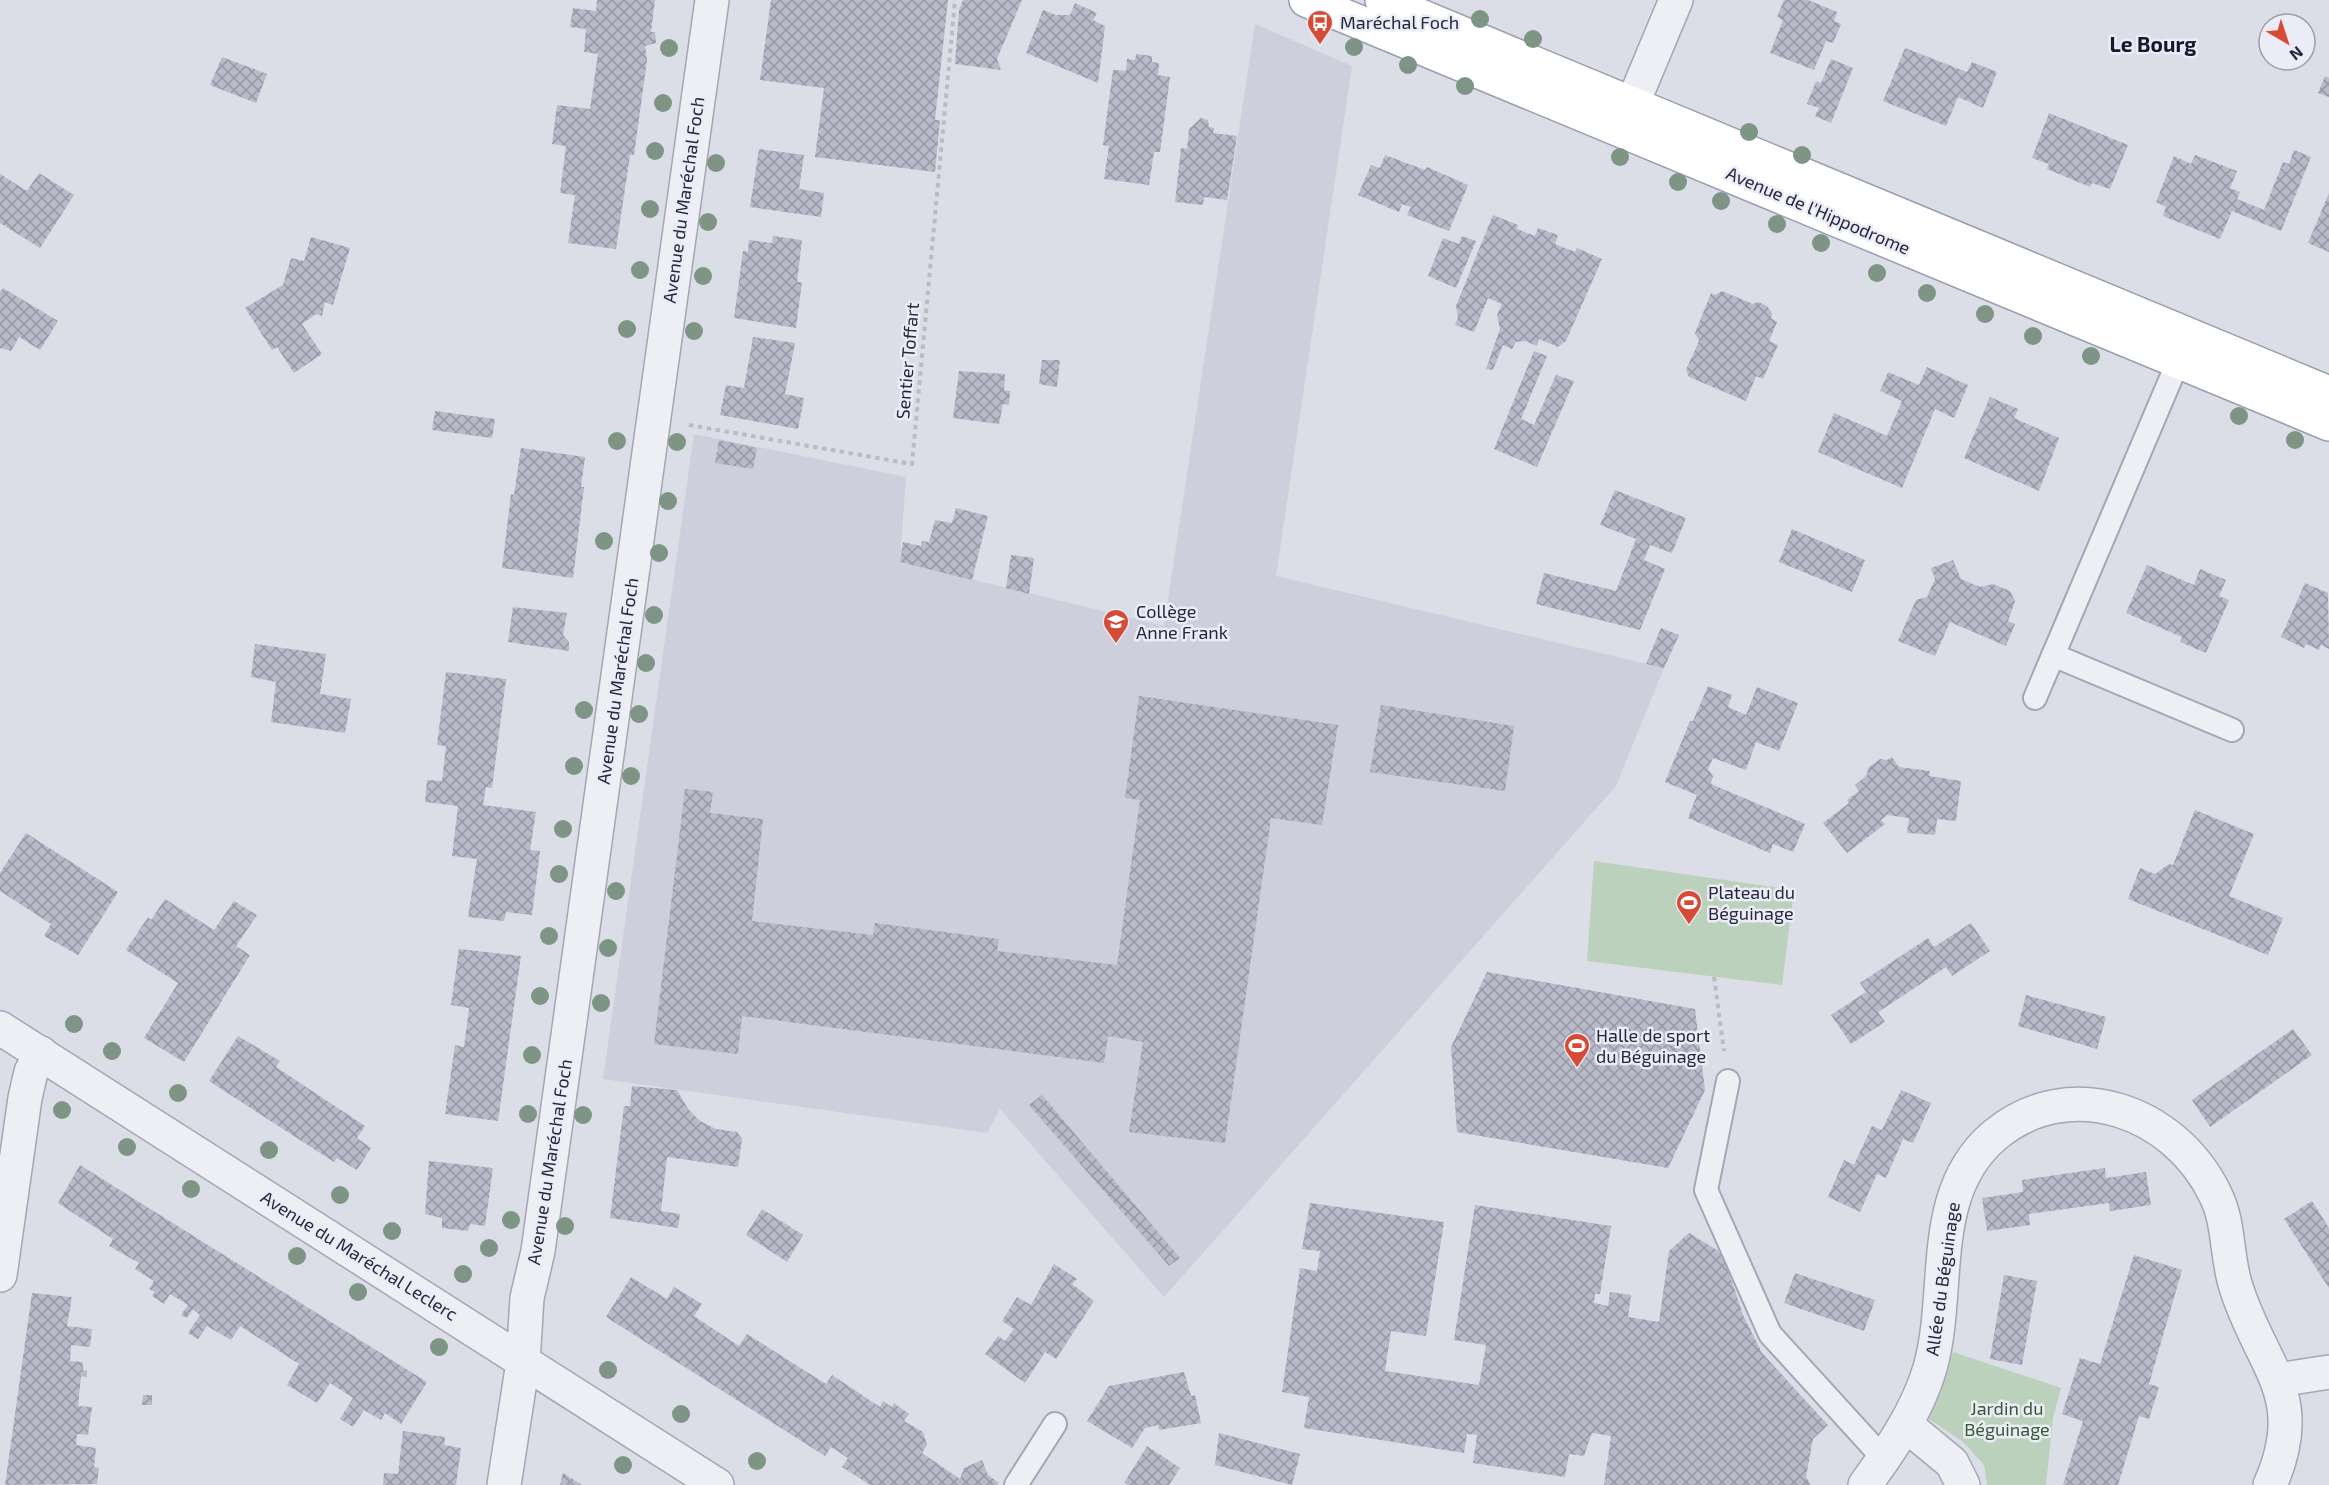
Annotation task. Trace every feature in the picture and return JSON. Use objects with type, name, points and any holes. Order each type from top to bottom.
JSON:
[{"type":"main road","name":"Avenue de l'Hippodrome","points":[[1306,0],[1628,116]]},
{"type":"main road","name":"Avenue de l'Hippodrome","points":[[1382,0],[1628,116],[2184,348],[2329,424]]},
{"type":"main road","name":"Avenue de l'Hippodrome","points":[[2184,348],[2329,393]]},
{"type":"street","name":"Avenue du Maréchal Foch","points":[[504,1485],[523,1362],[527,1298],[538,1251],[712,0]]},
{"type":"street","points":[[1628,116],[1676,0]]},
{"type":"street","name":"Avenue du Maréchal Leclerc","points":[[0,1028],[717,1485]]},
{"type":"street","points":[[0,1275],[25,1098],[32,1072],[41,1053]]},
{"type":"street","name":"Allée du Béguinage","points":[[1875,1472],[1906,1425],[1929,1370],[1937,1339],[1945,1234],[1950,1206],[1959,1182],[1973,1158],[2011,1122],[2031,1112],[2055,1106],[2081,1104],[2132,1113],[2150,1122],[2171,1138],[2196,1163],[2217,1196],[2224,1215],[2235,1286],[2278,1380],[2285,1401],[2284,1446],[2270,1485]]},
{"type":"street","points":[[2278,1380],[2329,1372]]},
{"type":"street","points":[[1906,1425],[1952,1463],[1964,1485]]},
{"type":"lane","points":[[2035,698],[2184,348]]},
{"type":"lane","points":[[2053,655],[2232,730]]},
{"type":"lane","points":[[1728,1081],[1706,1190],[1770,1334],[1875,1472]]},
{"type":"lane","points":[[1016,1485],[1055,1424]]},
{"type":"path","name":"Sentier Toffart","points":[[654,418],[912,464],[955,0]]},
{"type":"path","points":[[1714,977],[1728,1081]]},
{"type":"shaded area","name":"Collège Anne Frank","points":[[1255,24],[1352,66],[1276,576],[1664,668],[1616,786],[1164,1297],[1000,1109],[987,1133],[603,1079],[694,434],[906,477],[900,562],[1164,626]]},
{"type":"green space","name":"Plateau du Béguinage","points":[[1594,861],[1794,890],[1782,985],[1587,961]]},
{"type":"green space","name":"Jardin du Béguinage","points":[[1953,1352],[2061,1388],[2053,1418],[2046,1485],[1987,1485],[1984,1465],[1963,1442],[1929,1419]]},
{"type":"building","points":[[597,0],[655,0],[651,32],[655,32],[656,43],[645,46],[647,60],[634,155],[630,155],[616,249],[568,243],[575,195],[560,193],[566,146],[552,144],[557,105],[590,109],[598,54],[584,52],[586,29],[570,27],[573,8],[596,11]]},
{"type":"building","points":[[771,0],[948,0],[935,120],[940,120],[935,172],[815,157],[824,88],[760,80]]},
{"type":"building","points":[[963,0],[1022,0],[997,59],[1001,70],[955,64],[959,10]]},
{"type":"building","points":[[1784,0],[1808,0],[1837,12],[1834,21],[1841,24],[1833,43],[1826,41],[1814,70],[1770,53],[1783,20],[1777,17]]},
{"type":"building","points":[[1075,3],[1097,13],[1093,20],[1105,26],[1098,83],[1026,53],[1043,10],[1056,15],[1070,15]]},
{"type":"building","points":[[1905,48],[1967,72],[1972,62],[1997,72],[1983,108],[1958,97],[1946,126],[1883,101]]},
{"type":"building","points":[[1136,54],[1152,56],[1152,62],[1159,63],[1158,75],[1170,77],[1160,152],[1154,152],[1149,185],[1104,179],[1109,146],[1103,145],[1113,70],[1126,71],[1127,59],[1135,60]]},
{"type":"building","points":[[222,57],[267,74],[256,103],[210,85]]},
{"type":"building","points":[[1831,59],[1853,68],[1831,123],[1815,116],[1819,108],[1807,104],[1816,81],[1821,83]]},
{"type":"building","points":[[2325,76],[2329,78],[2329,97],[2318,93]]},
{"type":"building","points":[[2049,113],[2128,145],[2110,189],[2092,183],[2090,187],[2047,169],[2049,164],[2032,158]]},
{"type":"building","points":[[1201,118],[1208,120],[1209,127],[1214,128],[1213,133],[1237,136],[1227,200],[1204,197],[1203,205],[1175,202],[1181,148],[1187,149],[1189,129]]},
{"type":"building","points":[[759,149],[804,155],[799,189],[824,193],[821,217],[750,207]]},
{"type":"building","points":[[2294,150],[2311,157],[2281,231],[2232,211],[2220,239],[2163,216],[2166,207],[2156,202],[2174,156],[2191,164],[2195,155],[2237,171],[2230,188],[2240,192],[2237,199],[2264,210],[2283,162],[2289,164]]},
{"type":"building","points":[[1385,155],[1425,170],[1427,167],[1468,185],[1449,231],[1407,215],[1411,207],[1402,204],[1399,212],[1358,195],[1371,165],[1380,168]]},
{"type":"building","points":[[39,173],[74,195],[40,248],[0,223],[0,174],[27,191]]},
{"type":"building","points":[[2329,193],[2329,252],[2308,243]]},
{"type":"building","points":[[1493,215],[1518,225],[1517,229],[1535,236],[1538,228],[1558,235],[1555,244],[1575,252],[1577,248],[1602,259],[1566,341],[1558,347],[1539,339],[1537,346],[1525,341],[1516,342],[1512,349],[1503,345],[1493,370],[1486,369],[1500,329],[1497,315],[1502,304],[1488,298],[1474,332],[1455,325],[1458,318],[1456,306]]},
{"type":"building","points":[[773,236],[802,240],[797,282],[802,282],[796,328],[734,318],[743,251],[748,252],[749,240],[772,243]]},
{"type":"building","points":[[1462,236],[1476,241],[1456,288],[1428,276],[1443,238],[1459,244]]},
{"type":"building","points":[[311,237],[350,248],[333,305],[325,302],[322,316],[316,314],[302,324],[322,354],[294,373],[277,347],[272,350],[245,308],[283,285],[291,258],[304,261]]},
{"type":"building","points":[[3,288],[58,321],[40,350],[19,337],[11,351],[0,348],[0,292]]},
{"type":"building","points":[[1722,291],[1753,304],[1758,302],[1767,306],[1772,313],[1771,318],[1777,322],[1769,341],[1778,345],[1763,379],[1756,376],[1746,401],[1689,377],[1686,370],[1699,341],[1695,333],[1711,293],[1715,295]]},
{"type":"building","points":[[753,337],[795,343],[785,394],[804,398],[798,429],[720,415],[726,385],[744,388]]},
{"type":"building","points":[[1534,351],[1547,356],[1521,419],[1534,425],[1556,375],[1574,381],[1537,467],[1494,449]]},
{"type":"building","points":[[1042,360],[1060,360],[1057,387],[1039,384]]},
{"type":"building","points":[[1927,367],[1968,385],[1954,418],[1935,409],[1902,488],[1818,452],[1834,413],[1887,436],[1902,401],[1880,391],[1888,372],[1919,385]]},
{"type":"building","points":[[959,371],[1005,374],[1004,390],[1010,391],[1009,405],[1003,404],[999,424],[953,418]]},
{"type":"building","points":[[1990,397],[2018,409],[2014,418],[2059,438],[2039,491],[1964,458]]},
{"type":"building","points":[[435,411],[495,419],[492,438],[432,430]]},
{"type":"building","points":[[719,440],[757,448],[753,469],[715,463]]},
{"type":"building","points":[[521,448],[585,457],[581,487],[584,487],[573,578],[502,568],[511,494],[514,495]]},
{"type":"building","points":[[1615,490],[1686,518],[1672,553],[1650,545],[1644,560],[1665,569],[1640,630],[1536,604],[1544,573],[1616,591],[1636,539],[1600,525]]},
{"type":"building","points":[[956,508],[988,516],[972,580],[900,562],[903,542],[921,546],[922,541],[929,542],[935,520],[952,523]]},
{"type":"building","points":[[1792,529],[1865,560],[1852,592],[1779,562]]},
{"type":"building","points":[[1011,555],[1034,558],[1029,594],[1006,588]]},
{"type":"building","points":[[1953,560],[1961,579],[1980,587],[1993,584],[2010,591],[2015,601],[2008,621],[2015,624],[2006,646],[1950,622],[1935,656],[1898,641],[1916,600],[1927,597],[1935,579],[1931,568]]},
{"type":"building","points":[[2147,565],[2194,585],[2200,569],[2226,580],[2219,596],[2229,600],[2206,653],[2180,642],[2182,637],[2126,613]]},
{"type":"building","points":[[2305,583],[2328,593],[2329,649],[2321,645],[2319,650],[2306,644],[2304,648],[2281,637]]},
{"type":"building","points":[[513,607],[567,613],[563,635],[569,642],[569,651],[508,642]]},
{"type":"building","points":[[1661,628],[1679,635],[1664,668],[1646,664]]},
{"type":"building","points":[[255,644],[326,654],[320,694],[351,699],[345,733],[271,722],[276,682],[251,677]]},
{"type":"building","points":[[446,672],[506,679],[492,788],[486,787],[483,805],[536,812],[530,850],[540,851],[532,915],[506,912],[504,921],[468,917],[477,859],[452,856],[458,806],[425,802],[427,780],[442,781],[446,746],[437,745]]},
{"type":"building","points":[[1708,686],[1732,695],[1728,707],[1746,715],[1757,687],[1798,703],[1779,751],[1756,742],[1746,770],[1713,758],[1708,769],[1713,776],[1711,784],[1805,824],[1793,852],[1773,844],[1770,853],[1688,818],[1697,795],[1665,782],[1690,721],[1693,721]]},
{"type":"building","points":[[1139,696],[1338,725],[1322,825],[1271,818],[1225,1143],[1129,1132],[1143,1042],[1108,1036],[1104,1063],[742,1016],[738,1054],[654,1044],[685,789],[713,792],[710,813],[763,819],[752,921],[873,935],[875,923],[999,939],[997,951],[1117,965],[1140,800],[1125,798]]},
{"type":"building","points":[[1381,705],[1514,726],[1505,791],[1370,772]]},
{"type":"building","points":[[1892,757],[1899,767],[1930,771],[1929,776],[1961,781],[1956,821],[1937,819],[1935,835],[1907,833],[1909,818],[1887,815],[1881,820],[1885,824],[1847,853],[1823,823],[1849,803],[1847,800],[1859,791],[1855,785],[1867,775],[1868,768],[1880,759],[1887,760]]},
{"type":"building","points":[[2195,810],[2254,834],[2229,896],[2283,918],[2268,955],[2128,899],[2140,868],[2155,874],[2169,864],[2173,865]]},
{"type":"building","points":[[26,833],[118,892],[78,955],[44,936],[51,924],[0,891],[0,873]]},
{"type":"building","points":[[165,899],[214,930],[234,901],[257,915],[236,946],[250,955],[184,1062],[144,1038],[178,983],[126,950],[148,917],[151,920]]},
{"type":"building","points":[[1971,923],[1990,951],[1952,976],[1946,967],[1878,1012],[1885,1022],[1851,1044],[1831,1015],[1866,992],[1860,983],[1928,938],[1934,947]]},
{"type":"building","points":[[459,949],[521,956],[498,1121],[445,1114],[455,1045],[464,1047],[469,1008],[451,1005]]},
{"type":"building","name":"Halle de sport du Béguinage","points":[[1487,972],[1695,1009],[1705,1090],[1668,1168],[1457,1132],[1451,1047]]},
{"type":"building","points":[[2026,995],[2106,1017],[2097,1049],[2018,1026]]},
{"type":"building","points":[[2293,1029],[2312,1055],[2210,1127],[2192,1100]]},
{"type":"building","points":[[238,1036],[280,1061],[276,1067],[365,1126],[357,1138],[371,1148],[357,1170],[337,1158],[334,1162],[209,1081]]},
{"type":"building","points":[[632,1086],[677,1090],[688,1109],[700,1121],[716,1129],[737,1132],[742,1139],[738,1167],[667,1157],[661,1211],[680,1214],[678,1228],[610,1218],[624,1106],[630,1106]]},
{"type":"building","points":[[1901,1090],[1931,1103],[1913,1143],[1903,1139],[1886,1178],[1877,1174],[1860,1212],[1828,1197],[1844,1160],[1854,1165],[1872,1126],[1882,1130]]},
{"type":"building","points":[[1042,1095],[1180,1258],[1169,1266],[1029,1105]]},
{"type":"building","points":[[429,1161],[493,1168],[485,1226],[470,1224],[468,1231],[442,1228],[442,1218],[425,1214]]},
{"type":"building","points":[[80,1165],[427,1382],[401,1424],[385,1413],[381,1420],[364,1410],[353,1427],[340,1419],[353,1398],[330,1383],[317,1403],[287,1385],[299,1364],[240,1326],[231,1340],[207,1326],[198,1339],[188,1333],[200,1315],[193,1309],[187,1318],[181,1315],[188,1305],[170,1294],[164,1304],[152,1296],[155,1292],[149,1289],[154,1281],[135,1269],[139,1263],[109,1246],[113,1239],[58,1203]]},
{"type":"building","points":[[2105,1168],[2106,1178],[2146,1172],[2151,1205],[2110,1211],[2109,1203],[2029,1214],[2030,1225],[1987,1231],[1982,1198],[2023,1192],[2022,1180]]},
{"type":"building","points":[[2312,1201],[2329,1228],[2329,1288],[2284,1219]]},
{"type":"building","points":[[1310,1203],[1444,1222],[1426,1336],[1391,1331],[1385,1371],[1479,1385],[1486,1345],[1454,1340],[1475,1205],[1611,1226],[1600,1294],[1595,1294],[1594,1303],[1608,1306],[1610,1292],[1631,1295],[1628,1317],[1659,1322],[1669,1251],[1689,1233],[1717,1250],[1724,1258],[1743,1315],[1762,1353],[1828,1425],[1813,1439],[1806,1477],[1811,1485],[1604,1485],[1611,1436],[1592,1433],[1584,1456],[1569,1454],[1565,1477],[1473,1463],[1477,1435],[1467,1434],[1464,1453],[1304,1428],[1309,1397],[1282,1392],[1300,1268],[1317,1271],[1320,1251],[1302,1249]]},
{"type":"building","points":[[762,1209],[803,1235],[787,1262],[746,1235]]},
{"type":"building","points":[[2134,1255],[2182,1270],[2149,1384],[2159,1387],[2149,1419],[2139,1416],[2118,1485],[2063,1485],[2083,1421],[2062,1414],[2080,1358],[2100,1364]]},
{"type":"building","points":[[1054,1264],[1077,1279],[1072,1284],[1094,1301],[1056,1359],[1045,1352],[1025,1383],[985,1354],[998,1336],[1005,1341],[1014,1329],[1002,1321],[1017,1297],[1031,1305]]},
{"type":"building","points":[[1795,1273],[1875,1300],[1864,1331],[1784,1303]]},
{"type":"building","points":[[2004,1275],[2037,1281],[2022,1365],[1990,1359]]},
{"type":"building","points":[[631,1277],[667,1299],[674,1287],[702,1304],[694,1316],[739,1346],[747,1334],[826,1384],[832,1375],[880,1407],[883,1401],[892,1407],[894,1403],[909,1414],[904,1421],[923,1432],[927,1445],[922,1453],[960,1479],[964,1468],[982,1460],[988,1475],[999,1483],[997,1485],[870,1485],[842,1467],[848,1458],[831,1447],[825,1456],[606,1317]]},
{"type":"building","points":[[32,1293],[72,1297],[67,1326],[92,1329],[90,1347],[71,1345],[70,1361],[83,1362],[83,1370],[87,1371],[87,1377],[81,1376],[78,1406],[92,1407],[88,1435],[77,1434],[76,1445],[96,1448],[94,1467],[99,1468],[97,1484],[5,1485]]},
{"type":"building","points":[[1184,1372],[1191,1396],[1195,1395],[1201,1423],[1159,1430],[1158,1425],[1145,1428],[1132,1448],[1087,1421],[1109,1386]]},
{"type":"building","points":[[143,1395],[152,1395],[152,1405],[142,1405]]},
{"type":"building","points":[[403,1431],[445,1437],[444,1445],[461,1448],[456,1485],[383,1485],[384,1473],[398,1474]]},
{"type":"building","points":[[1219,1433],[1300,1454],[1292,1485],[1215,1465]]},
{"type":"building","points":[[1147,1446],[1180,1468],[1169,1485],[1128,1485],[1124,1483]]},
{"type":"building","points":[[563,1473],[582,1485],[560,1485]]},
{"type":"place","name":"Maréchal Foch","points":[[1320,46]]},
{"type":"place","name":"Collège Anne Frank","points":[[1116,645]]},
{"type":"place","name":"Plateau du Béguinage","points":[[1689,926]]},
{"type":"place","name":"Halle de sport du Béguinage","points":[[1577,1069]]},
{"type":"district","name":"Le Bourg","points":[[2153,45]]}]
